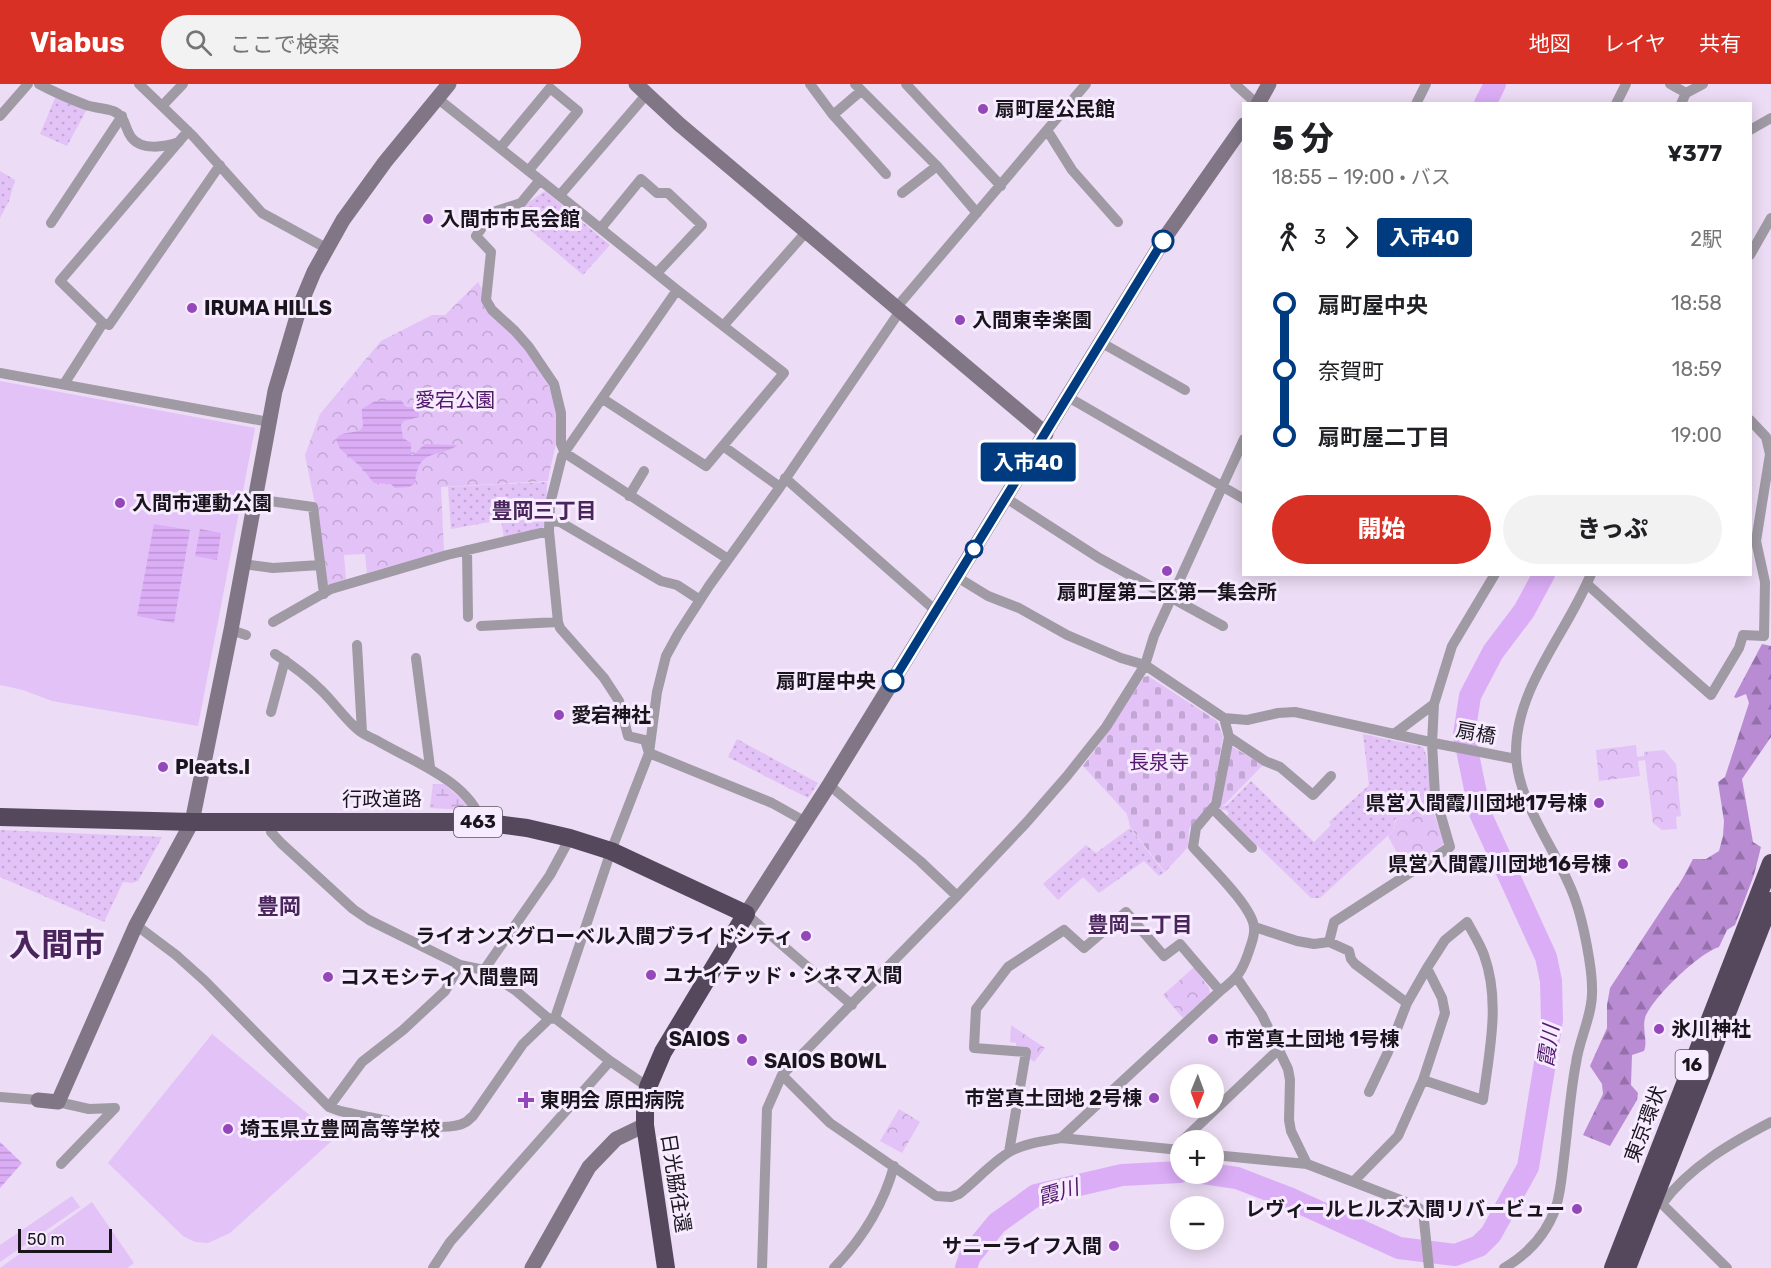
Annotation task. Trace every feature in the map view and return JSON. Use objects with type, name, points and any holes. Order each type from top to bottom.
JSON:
[{"type":"highway","name":"行政道路","points":[[0,817],[192,822],[481,822],[527,828],[611,851],[746,914]]},
{"type":"highway","name":"東京環状","points":[[1613,1268],[1771,863]]},
{"type":"highway","name":"東京環状","points":[[1627,1268],[1657,1202],[1771,901]]},
{"type":"highway","name":"日光脇往還","points":[[666,1268],[645,1125],[648,1087],[679,1023],[746,914]]},
{"type":"street","points":[[0,116],[28,84]]},
{"type":"street","points":[[39,84],[87,105],[113,111],[122,116],[131,137],[142,144],[158,147],[179,142]]},
{"type":"street","points":[[139,84],[188,131],[262,213],[326,248]]},
{"type":"street","points":[[162,106],[183,84]]},
{"type":"street","points":[[58,1102],[136,925],[192,822],[238,633],[243,564],[279,373],[292,327],[326,248],[359,196],[449,84]]},
{"type":"street","points":[[810,84],[833,115],[886,174]]},
{"type":"street","points":[[906,84],[1000,186]]},
{"type":"street","points":[[1235,84],[1255,102]]},
{"type":"street","points":[[1258,102],[1269,84]]},
{"type":"street","points":[[1417,102],[1426,84]]},
{"type":"street","points":[[1617,102],[1626,84]]},
{"type":"street","points":[[1670,84],[1686,93]]},
{"type":"street","points":[[1682,102],[1686,93],[1703,84]]},
{"type":"street","points":[[136,925],[176,955],[205,981],[329,1107],[423,1126],[446,1127],[466,1123],[523,1044],[552,1019],[611,851],[649,753],[657,692],[666,656],[678,634],[898,309],[1083,85]]},
{"type":"street","points":[[833,115],[858,87],[937,166],[977,213]]},
{"type":"street","points":[[501,147],[550,88],[578,111],[529,170]]},
{"type":"street","points":[[560,195],[641,89],[1046,434]]},
{"type":"street","points":[[437,98],[677,290],[784,372],[706,466],[603,399]]},
{"type":"street","points":[[51,223],[122,116]]},
{"type":"street","points":[[1752,129],[1771,118]]},
{"type":"street","points":[[1047,130],[1072,170],[1118,222]]},
{"type":"street","points":[[188,131],[60,281],[103,323],[109,325],[219,165]]},
{"type":"street","points":[[852,1005],[746,914],[829,785],[1172,227],[1242,132]]},
{"type":"street","points":[[902,193],[937,166]]},
{"type":"street","points":[[601,228],[641,179],[657,193],[668,193],[702,225],[657,273]]},
{"type":"street","points":[[540,180],[521,203],[493,212],[476,236],[491,252],[486,300],[492,310],[515,331],[528,347],[554,384],[559,397],[561,444],[565,453],[728,559]]},
{"type":"street","points":[[1752,251],[1771,218]]},
{"type":"street","points":[[724,325],[807,231]]},
{"type":"street","points":[[649,753],[645,740],[628,736],[620,701],[604,678],[560,628],[549,526],[550,504],[558,470],[565,453],[677,290]]},
{"type":"street","points":[[64,384],[103,323]]},
{"type":"street","points":[[1101,343],[1185,390]]},
{"type":"street","points":[[0,373],[269,422]]},
{"type":"street","points":[[1068,397],[1242,498]]},
{"type":"street","points":[[1504,1268],[1517,1260],[1538,1240],[1556,1207],[1562,1179],[1575,1064],[1591,1005],[1592,993],[1590,968],[1575,898],[1528,801],[1511,758],[1524,703],[1582,597],[1589,579],[1652,644],[1711,694],[1738,648],[1743,635],[1764,636],[1765,582],[1756,541],[1770,454],[1766,437],[1752,422]]},
{"type":"street","points":[[762,1268],[767,1109],[782,1075],[1026,824],[1106,727],[1145,665],[1154,636],[1242,443]]},
{"type":"street","points":[[723,446],[783,482],[936,611]]},
{"type":"street","points":[[629,496],[644,471]]},
{"type":"street","points":[[1006,498],[1099,558],[1223,626]]},
{"type":"street","points":[[255,499],[313,507],[324,594]]},
{"type":"street","points":[[273,622],[331,589],[560,522],[661,580],[677,585],[700,600]]},
{"type":"street","points":[[467,550],[468,617]]},
{"type":"street","points":[[243,564],[273,568],[320,565]]},
{"type":"street","points":[[1329,942],[1334,922],[1450,846],[1435,795],[1434,704],[1452,646],[1494,576]]},
{"type":"street","points":[[957,577],[988,596],[1019,608],[1067,635],[1121,658],[1145,665],[1224,718],[1229,737],[1216,804],[1196,828],[1193,847],[1242,902],[1252,919],[1255,927],[1243,967],[1237,978],[1220,991],[1062,1138]]},
{"type":"street","points":[[481,626],[558,622]]},
{"type":"street","points":[[357,645],[362,732]]},
{"type":"street","points":[[271,712],[280,657],[322,690],[362,732],[401,755],[430,767],[459,790],[478,812],[481,822]]},
{"type":"street","points":[[416,658],[430,767]]},
{"type":"street","points":[[1394,734],[1434,704]]},
{"type":"street","name":"扇橋","points":[[1224,718],[1247,720],[1294,712],[1511,758]]},
{"type":"street","points":[[1229,737],[1266,761],[1280,767],[1313,795],[1331,776]]},
{"type":"street","points":[[649,753],[772,803],[806,822]]},
{"type":"street","points":[[829,785],[920,861],[957,896]]},
{"type":"street","points":[[1213,809],[1252,848]]},
{"type":"street","points":[[270,821],[271,832],[281,843],[353,909],[395,934],[460,965],[484,970],[648,1087]]},
{"type":"street","points":[[484,970],[550,875],[570,838]]},
{"type":"street","points":[[1010,1152],[1026,1052],[974,1048],[976,1009],[1008,968],[1064,930],[1084,948],[1126,912],[1164,956],[1180,944],[1220,991]]},
{"type":"street","points":[[1369,1092],[1407,1003],[1427,968],[1445,940],[1467,922],[1484,954],[1494,1003],[1483,1100],[1423,1080]]},
{"type":"street","points":[[1255,927],[1297,941],[1314,944],[1329,942],[1349,951],[1355,964],[1407,1003]]},
{"type":"street","points":[[329,1107],[362,1062],[403,1030],[445,991],[460,965]]},
{"type":"street","points":[[1353,1182],[1398,1136],[1423,1080],[1445,1013],[1442,998],[1427,968]]},
{"type":"street","points":[[1237,978],[1262,1016],[1288,1069],[1291,1131],[1307,1164]]},
{"type":"street","points":[[1195,1130],[1279,1049]]},
{"type":"street","points":[[433,1268],[450,1242],[610,1061]]},
{"type":"street","points":[[782,1075],[830,1123],[936,1196],[951,1197],[959,1194],[1010,1152],[1026,1144],[1062,1138],[1170,1145]]},
{"type":"street","points":[[0,1097],[58,1102],[89,1109],[115,1108],[61,1164]]},
{"type":"street","points":[[1727,1268],[1657,1202],[1708,1159],[1771,1122]]},
{"type":"street","points":[[532,1268],[589,1167],[615,1139],[645,1125]]},
{"type":"street","points":[[1224,1156],[1307,1164],[1416,1206],[1423,1212],[1429,1268]]},
{"type":"street","points":[[834,1268],[870,1225],[887,1193],[894,1166]]},
{"type":"green space","points":[[58,97],[87,109],[67,146],[40,134],[55,98]]},
{"type":"green space","points":[[0,171],[15,180],[9,201],[0,218]]},
{"type":"green space","points":[[545,191],[610,245],[583,275],[509,212],[519,209]]},
{"type":"green space","name":"愛宕公園","points":[[478,282],[539,370],[557,406],[559,422],[548,481],[441,487],[444,551],[367,573],[365,554],[344,555],[346,580],[330,585],[326,583],[315,504],[305,455],[320,414],[381,341],[432,315],[445,315]]},
{"type":"green space","name":"入間市運動公園","points":[[0,381],[255,428],[198,726],[52,701],[23,690],[0,685]]},
{"type":"green space","points":[[547,482],[546,524],[542,529],[504,538],[501,520],[451,529],[448,487]]},
{"type":"green space","points":[[1762,644],[1771,646],[1771,737],[1742,779],[1753,842],[1761,847],[1754,875],[1735,925],[1727,930],[1719,947],[1689,967],[1666,988],[1649,1009],[1644,1022],[1644,1051],[1632,1055],[1631,1085],[1638,1093],[1637,1100],[1610,1146],[1583,1135],[1603,1094],[1602,1084],[1590,1066],[1607,1028],[1610,988],[1679,885],[1693,859],[1706,859],[1719,851],[1724,821],[1718,782],[1725,777],[1749,703],[1746,694],[1734,697]]},
{"type":"green space","name":"長泉寺","points":[[1148,676],[1217,721],[1223,736],[1214,791],[1209,805],[1189,829],[1188,847],[1165,872],[1130,827],[1127,814],[1083,766],[1144,677]]},
{"type":"green space","points":[[1363,734],[1423,747],[1429,771],[1434,814],[1395,819],[1394,830],[1320,898],[1311,898],[1227,816],[1229,813],[1226,810],[1217,809],[1218,805],[1226,806],[1251,781],[1314,842],[1331,825],[1329,822],[1369,785]]},
{"type":"green space","points":[[737,739],[818,783],[808,798],[728,757]]},
{"type":"green space","points":[[1636,745],[1637,757],[1644,756],[1644,752],[1664,750],[1676,764],[1681,816],[1676,817],[1677,829],[1662,830],[1653,823],[1645,760],[1638,761],[1640,776],[1599,781],[1596,750]]},
{"type":"green space","name":"長泉寺","points":[[1231,746],[1263,765],[1224,805],[1219,805]]},
{"type":"green space","points":[[433,784],[444,784],[468,805],[468,810],[430,808]]},
{"type":"green space","points":[[1434,814],[1444,841],[1443,845],[1406,870],[1388,836],[1394,830],[1396,819]]},
{"type":"green space","points":[[1130,828],[1164,872],[1159,876],[1144,861],[1099,893],[1083,877],[1058,900],[1043,884],[1086,845],[1096,853]]},
{"type":"green space","points":[[0,830],[162,837],[138,881],[123,882],[104,922],[0,877]]},
{"type":"green space","points":[[1194,967],[1210,993],[1183,1018],[1163,995]]},
{"type":"green space","points":[[1011,1025],[1045,1048],[1034,1062],[1029,1058],[1031,1049],[1016,1048],[1016,1043],[1010,1042]]},
{"type":"green space","points":[[212,1034],[336,1137],[230,1233],[208,1243],[195,1242],[183,1236],[108,1163]]},
{"type":"green space","points":[[899,1109],[920,1122],[902,1153],[880,1141]]},
{"type":"green space","points":[[72,1196],[80,1207],[0,1262],[0,1245]]},
{"type":"green space","points":[[92,1202],[134,1263],[127,1268],[0,1268]]},
{"type":"shaded area","points":[[401,400],[406,407],[414,407],[419,412],[419,417],[404,421],[401,425],[403,438],[411,443],[411,455],[425,444],[457,446],[429,456],[420,465],[415,483],[409,487],[395,488],[391,484],[374,483],[361,467],[340,449],[336,439],[343,434],[362,429],[362,409],[375,401]]},
{"type":"shaded area","points":[[154,524],[190,530],[174,623],[137,616]]},
{"type":"shaded area","points":[[200,529],[221,533],[217,560],[195,556]]},
{"type":"shaded area","points":[[0,1142],[22,1163],[0,1188]]},
{"type":"waterway","name":"霞川","points":[[1486,102],[1495,84]]},
{"type":"waterway","name":"霞川","points":[[1224,1176],[1237,1178],[1289,1198],[1399,1248],[1455,1255],[1479,1246],[1491,1234],[1528,1167],[1552,1020],[1551,981],[1546,957],[1480,813],[1464,735],[1470,696],[1493,652],[1524,611],[1543,576]]},
{"type":"waterway","name":"霞川","points":[[966,1268],[970,1256],[997,1223],[1036,1195],[1122,1175],[1170,1173]]},
{"type":"bus line","name":"入市40","points":[[893,681],[1163,241]]},
{"type":"place","name":"扇町屋公民館","points":[[983,109]]},
{"type":"place","name":"入間市市民会館","points":[[428,219]]},
{"type":"place","name":"IRUMA HILLS","points":[[192,308]]},
{"type":"place","name":"入間東幸楽園","points":[[960,320]]},
{"type":"place","name":"入間市運動公園","points":[[120,503]]},
{"type":"place","name":"扇町屋第二区第一集会所","points":[[1167,571]]},
{"type":"place","name":"扇町屋中央","points":[[893,681]]},
{"type":"place","name":"愛宕神社","points":[[559,715]]},
{"type":"place","name":"Pleats.I","points":[[163,767]]},
{"type":"place","name":"県営入間霞川団地17号棟","points":[[1599,803]]},
{"type":"place","name":"県営入間霞川団地16号棟","points":[[1623,864]]},
{"type":"place","name":"ライオンズグローベル入間ブライドシティ","points":[[806,936]]},
{"type":"place","name":"ユナイテッド・シネマ入間","points":[[651,975]]},
{"type":"place","name":"コスモシティ入間豊岡","points":[[328,977]]},
{"type":"place","name":"氷川神社","points":[[1659,1029]]},
{"type":"place","name":"SAIOS","points":[[742,1039]]},
{"type":"place","name":"市営真土団地 1号棟","points":[[1213,1039]]},
{"type":"place","name":"SAIOS BOWL","points":[[752,1061]]},
{"type":"place","name":"市営真土団地 2号棟","points":[[1154,1098]]},
{"type":"place","name":"東明会 原田病院","points":[[526,1100]]},
{"type":"place","name":"埼玉県立豊岡高等学校","points":[[228,1129]]},
{"type":"place","name":"レヴィールヒルズ入間リバービュー","points":[[1577,1209]]},
{"type":"place","name":"サニーライフ入間","points":[[1114,1246]]},
{"type":"district","name":"豊岡三丁目","points":[[544,510]]},
{"type":"district","name":"豊岡","points":[[279,906]]},
{"type":"district","name":"豊岡二丁目","points":[[1140,924]]},
{"type":"district","name":"入間市","points":[[57,945]]}]
